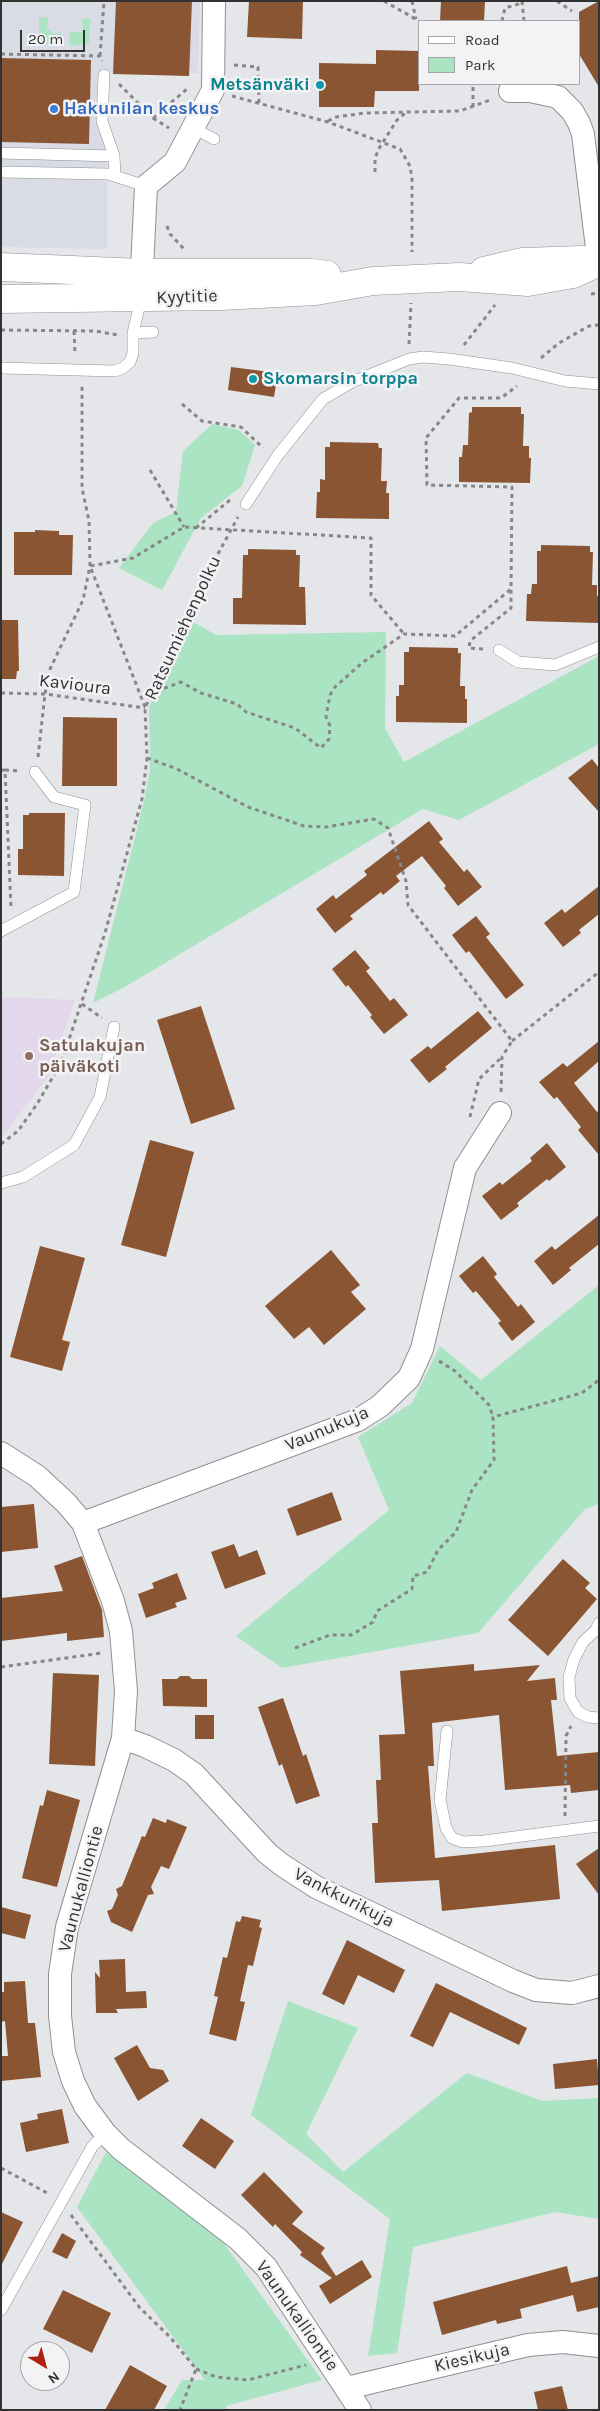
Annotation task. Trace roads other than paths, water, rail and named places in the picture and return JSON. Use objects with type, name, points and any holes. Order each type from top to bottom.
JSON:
[{"type":"main road","name":"Kyytitie","points":[[1,299],[312,273],[373,281],[459,277],[522,262],[571,259],[599,263]]},
{"type":"main road","name":"Kyytitie","points":[[1,267],[141,286]]},
{"type":"street","points":[[141,286],[146,186],[175,162],[213,90],[214,1]]},
{"type":"street","points":[[510,91],[530,91],[558,97],[572,111],[580,123],[599,263]]},
{"type":"street","name":"Vaunukuja","points":[[83,1523],[358,1420],[380,1406],[409,1378],[422,1350],[465,1168],[500,1113]]},
{"type":"street","name":"Vaunukalliontie","points":[[1,1453],[37,1476],[66,1503],[83,1523],[113,1602],[121,1631],[126,1691],[123,1738],[67,1927],[60,1974],[60,2016],[64,2052],[73,2081],[85,2106],[105,2133],[121,2149],[238,2239],[266,2267],[360,2410]]},
{"type":"street","name":"Vankkurikuja","points":[[123,1738],[174,1760],[194,1774],[267,1853],[316,1887],[536,1990],[572,1993],[599,1986]]},
{"type":"street","name":"Kiesikuja","points":[[347,2388],[528,2345],[563,2342],[599,2346]]},
{"type":"lane","points":[[104,71],[102,121],[114,156],[115,176]]},
{"type":"lane","points":[[193,128],[214,139]]},
{"type":"lane","points":[[1,153],[114,156]]},
{"type":"lane","points":[[1,172],[115,176],[146,186]]},
{"type":"lane","points":[[1,368],[115,371],[123,368],[130,362],[133,353],[141,286]]},
{"type":"lane","points":[[134,333],[153,332]]},
{"type":"lane","points":[[246,504],[278,455],[323,399],[352,382],[409,359],[423,357],[448,359],[512,368],[565,381],[599,384]]},
{"type":"lane","points":[[499,650],[518,662],[555,665],[599,647]]},
{"type":"lane","points":[[1,931],[74,892],[85,805],[54,797],[35,772]]},
{"type":"lane","points":[[1,1182],[22,1178],[74,1146],[100,1097],[114,1026]]},
{"type":"lane","points":[[598,1627],[583,1642],[574,1659],[569,1677],[570,1698],[578,1712],[588,1717],[599,1718]]},
{"type":"lane","points":[[447,1731],[440,1800],[446,1828],[452,1838],[463,1842],[484,1841],[599,1826]]},
{"type":"lane","points":[[1,2310],[92,2147],[105,2133]]},
{"type":"place","name":"Metsänväki","points":[[320,85]]},
{"type":"place","name":"Hakunilan keskus","points":[[54,109]]},
{"type":"place","name":"Skomarsin torppa","points":[[253,379]]},
{"type":"place","name":"Satulakujan päiväkoti","points":[[29,1056]]}]
